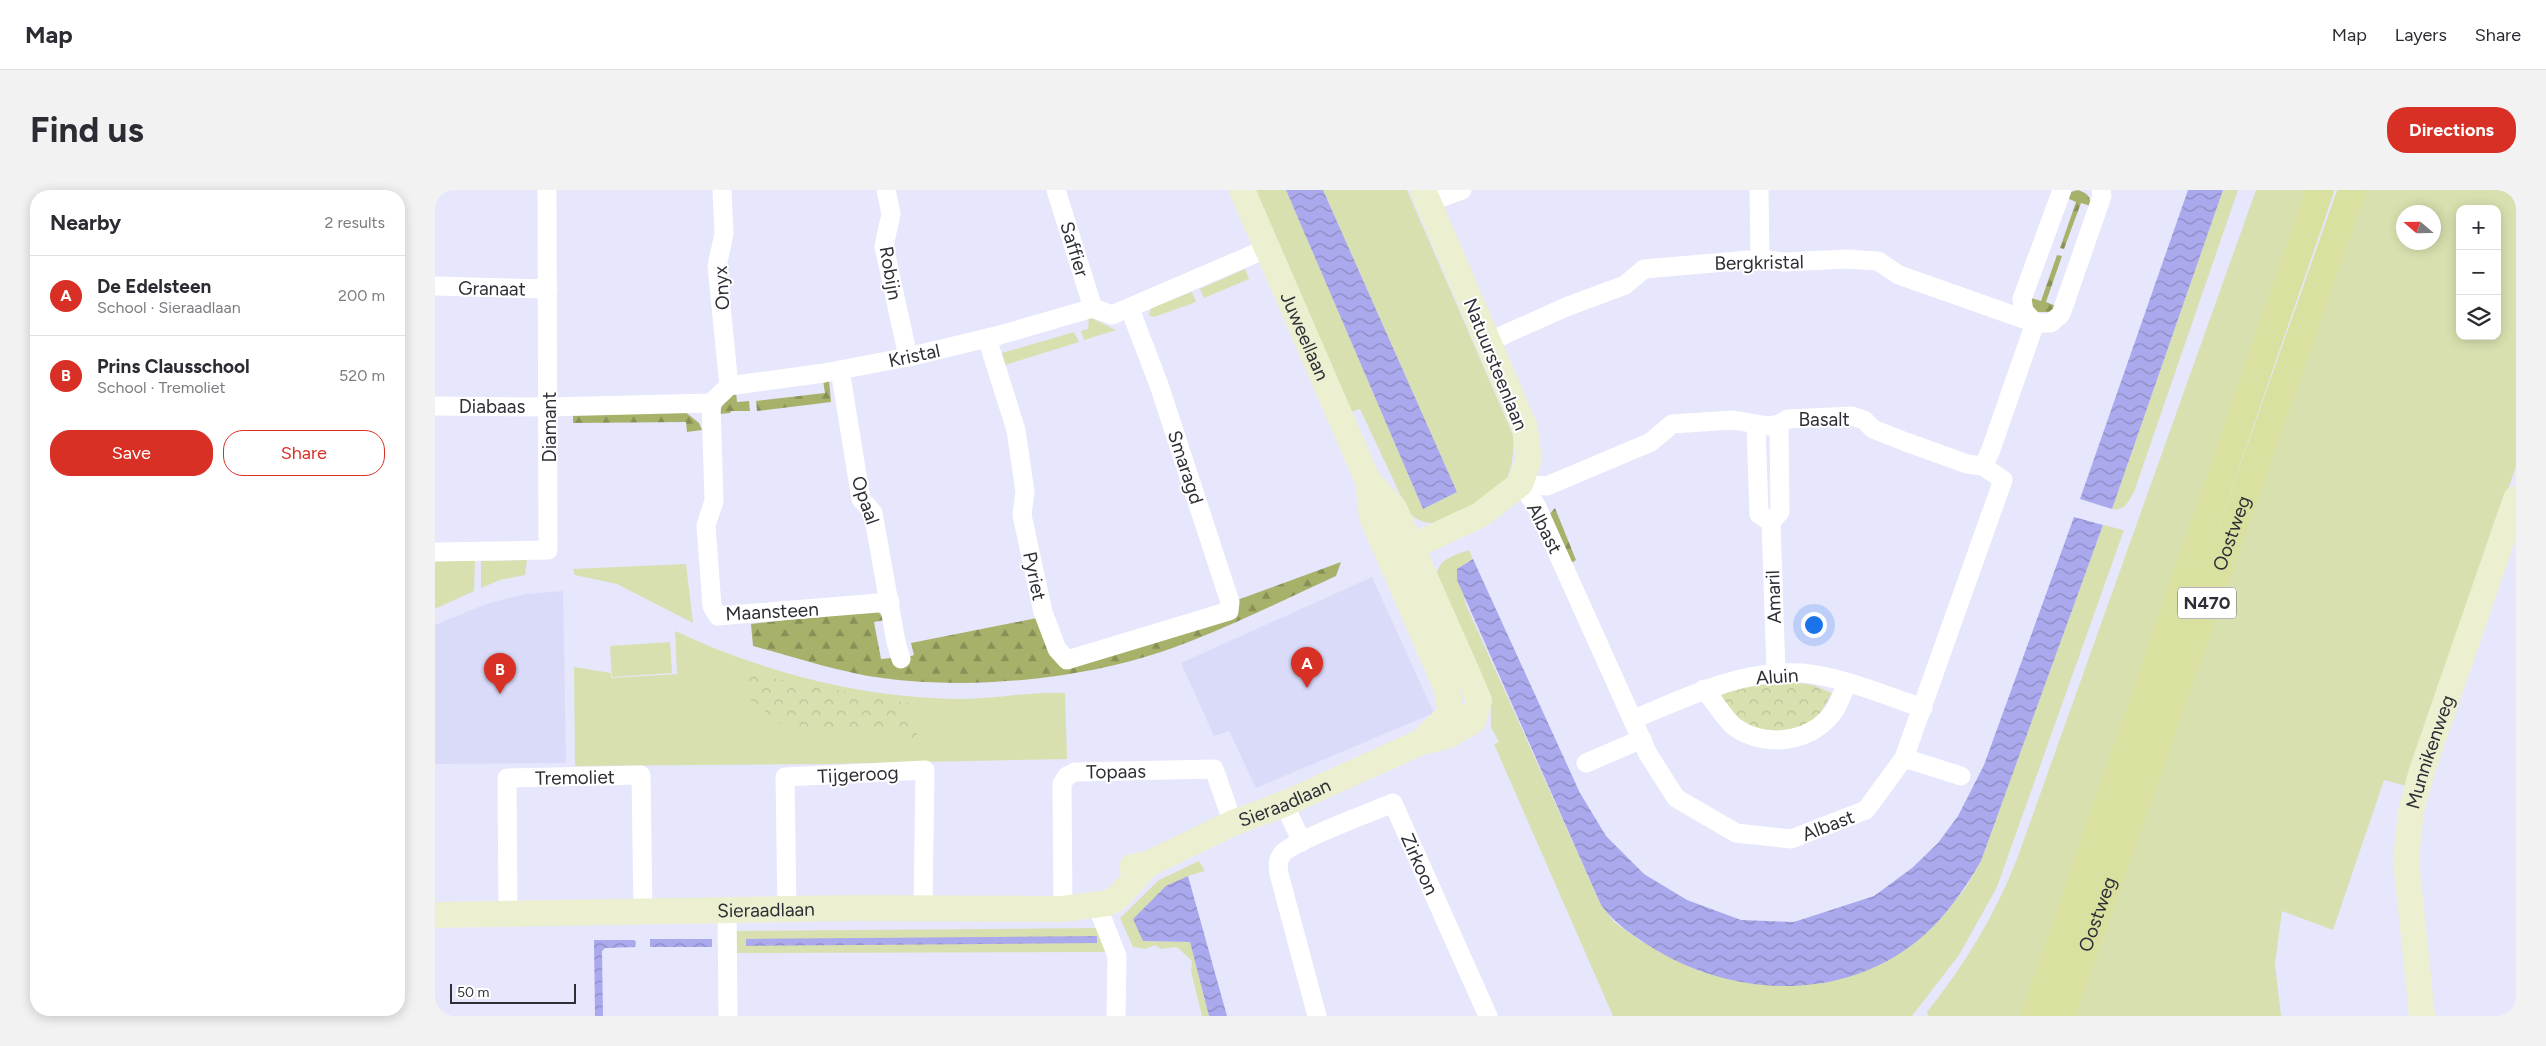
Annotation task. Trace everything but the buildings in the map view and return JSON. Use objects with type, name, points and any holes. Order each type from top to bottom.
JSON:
[{"type":"main road","name":"Oostweg","points":[[2035,1016],[2320,190]]},
{"type":"main road","name":"Oostweg","points":[[2061,1016],[2352,190]]},
{"type":"street","name":"Diamant","points":[[435,552],[548,550],[547,190]]},
{"type":"street","name":"Onyx","points":[[722,190],[724,234],[717,266],[729,386]]},
{"type":"street","name":"Robijn","points":[[886,190],[891,214],[883,246],[908,357]]},
{"type":"street","name":"Saffier","points":[[1056,190],[1093,308]]},
{"type":"street","name":"Juweellaan","points":[[1242,190],[1369,481],[1394,508],[1400,552]]},
{"type":"street","points":[[1426,196],[1462,190]]},
{"type":"street","points":[[1759,190],[1761,259]]},
{"type":"street","points":[[2062,190],[2022,300],[2024,311],[2035,323],[2051,323],[2061,314],[2102,196],[2101,190]]},
{"type":"street","name":"Natuursteenlaan","points":[[1426,196],[1525,428],[1529,459],[1520,484]]},
{"type":"street","name":"Kristal","points":[[729,386],[840,370],[908,357],[987,338],[1093,308],[1112,315],[1131,309],[1268,248]]},
{"type":"street","name":"Bergkristal","points":[[1488,342],[1566,307],[1625,285],[1644,270],[1761,259],[1784,262],[1847,259],[1878,261],[1899,275],[2035,323]]},
{"type":"street","name":"Granaat","points":[[435,286],[548,289]]},
{"type":"street","name":"Smaragd","points":[[1131,309],[1159,385],[1230,602],[1229,611],[1213,614]]},
{"type":"street","points":[[1983,466],[1990,452],[2035,323]]},
{"type":"street","name":"Pyriet","points":[[987,338],[1016,430],[1025,492],[1022,515],[1043,612],[1057,649],[1067,660],[1213,614]]},
{"type":"street","name":"Opaal","points":[[840,370],[861,499],[873,512],[901,659]]},
{"type":"street","points":[[549,407],[711,403],[729,386]]},
{"type":"street","name":"Maansteen","points":[[711,403],[714,501],[706,525],[712,606],[718,616],[890,602]]},
{"type":"street","name":"Diabaas","points":[[435,406],[549,407]]},
{"type":"street","name":"Basalt","points":[[1520,484],[1547,486],[1651,442],[1672,424],[1733,420],[1756,426],[1779,424],[1788,419],[1851,416],[1864,420],[1873,429],[1906,442],[1967,464],[1983,466]]},
{"type":"street","name":"Amaril","points":[[1776,672],[1771,522],[1777,517],[1779,512],[1779,424]]},
{"type":"street","points":[[1756,426],[1759,514],[1771,522]]},
{"type":"street","name":"Albast","points":[[1520,484],[1536,505],[1634,719],[1648,754],[1676,798],[1736,833],[1791,839],[1866,810],[1905,758],[2003,480],[1983,466]]},
{"type":"street","points":[[1400,552],[1480,515],[1520,484]]},
{"type":"street","name":"Munnikenweg","points":[[2422,1016],[2406,860],[2411,811],[2421,771],[2516,499]]},
{"type":"street","name":"Sieraadlaan","points":[[435,915],[787,909],[1063,909],[1107,903],[1116,899],[1148,864],[1233,823],[1284,804],[1421,742],[1447,736],[1473,721],[1479,701],[1400,552]]},
{"type":"street","name":"Aluin","points":[[1634,719],[1705,689],[1776,672],[1804,673],[1847,684],[1923,708]]},
{"type":"street","points":[[1705,689],[1735,727],[1754,737],[1777,741],[1797,737],[1817,727],[1835,710],[1847,684]]},
{"type":"street","points":[[1587,763],[1642,739]]},
{"type":"street","points":[[1905,758],[1961,776]]},
{"type":"street","name":"Topaas","points":[[1063,909],[1062,784],[1067,776],[1075,772],[1214,769],[1233,823]]},
{"type":"street","name":"Tijgeroog","points":[[787,909],[785,777],[925,770],[923,908]]},
{"type":"street","name":"Tremoliet","points":[[508,913],[507,778],[641,775],[643,911]]},
{"type":"street","name":"Zirkoon","points":[[1317,1016],[1279,874],[1278,861],[1284,851],[1393,803],[1488,1016]]},
{"type":"street","points":[[1284,804],[1302,842]]},
{"type":"street","points":[[1096,903],[1117,956],[1116,1016]]},
{"type":"street","points":[[727,910],[728,1016]]},
{"type":"shaded area","points":[[1372,577],[1434,713],[1256,788],[1229,731],[1214,736],[1181,663]]},
{"type":"shaded area","points":[[563,591],[566,763],[435,764],[435,625],[486,604],[526,594]]},
{"type":"green space","points":[[1255,190],[1286,190],[1423,509],[1457,492],[1323,190],[1407,190],[1513,435],[1513,456],[1510,471],[1504,483],[1494,494],[1453,517],[1438,522],[1421,521],[1408,511],[1360,409],[1351,412]]},
{"type":"green space","points":[[2078,190],[2088,196],[2091,206],[2081,203],[2064,249],[2060,248],[2076,202],[2067,198],[2071,192]]},
{"type":"green space","points":[[2223,190],[2238,190],[2134,492],[2123,507],[2112,509]]},
{"type":"green space","points":[[2256,190],[2308,190],[2026,1016],[1928,1016],[1927,1012],[1954,977],[1989,920],[2017,859]]},
{"type":"green space","points":[[2360,190],[2516,190],[2516,466],[2407,786],[2384,780],[2333,930],[2282,911],[2275,964],[2281,1016],[2070,1016]]},
{"type":"green space","points":[[2057,255],[2062,256],[2046,302],[2056,306],[2051,312],[2037,312],[2031,305],[2031,298],[2041,301]]},
{"type":"green space","points":[[1245,269],[1249,279],[1204,298],[1200,289]]},
{"type":"green space","points":[[1192,292],[1196,302],[1154,317],[1149,315],[1151,308]]},
{"type":"green space","points":[[1089,317],[1116,330],[1084,340],[1081,331],[1088,329]]},
{"type":"green space","points":[[1074,332],[1079,342],[1005,365],[1002,353]]},
{"type":"green space","points":[[823,380],[829,380],[831,402],[757,411],[756,401],[825,393]]},
{"type":"green space","points":[[736,392],[737,402],[749,401],[750,411],[731,411],[730,413],[720,414],[725,401]]},
{"type":"green space","points":[[684,411],[699,423],[702,430],[687,432],[686,422],[573,423],[573,413]]},
{"type":"green space","points":[[1555,508],[1576,560],[1568,565],[1548,516]]},
{"type":"green space","points":[[2103,525],[2124,530],[1997,887],[1959,955],[1912,1016],[1613,1016],[1494,744],[1499,742],[1491,727],[1491,700],[1437,574],[1441,564],[1449,558],[1469,550],[1473,559],[1457,569],[1466,605],[1601,905],[1614,922],[1639,940],[1701,972],[1939,921],[1966,887],[1981,861]]},
{"type":"green space","points":[[435,560],[475,560],[474,591],[435,609]]},
{"type":"green space","points":[[527,560],[525,575],[500,580],[481,588],[481,561]]},
{"type":"green space","points":[[1341,562],[1336,576],[1246,618],[1191,641],[1156,654],[1118,664],[1039,678],[958,683],[919,682],[882,678],[833,668],[753,646],[751,624],[877,610],[885,620],[874,622],[881,659],[892,658],[898,660],[914,655],[911,643],[1042,617],[1063,664]]},
{"type":"green space","points":[[686,564],[693,623],[617,584],[575,575],[573,569]]},
{"type":"green space","points":[[675,631],[709,646],[779,671],[852,688],[888,694],[962,699],[1039,693],[1065,693],[1067,759],[827,764],[575,766],[574,667],[611,673],[611,678],[677,674]]},
{"type":"green space","points":[[670,642],[672,673],[612,677],[610,646]]},
{"type":"green space","points":[[749,674],[908,703],[919,742],[887,730],[793,732],[746,697]]},
{"type":"green space","points":[[1791,682],[1813,685],[1832,693],[1818,717],[1792,731],[1762,732],[1737,721],[1720,696],[1746,687]]},
{"type":"green space","points":[[1199,861],[1205,871],[1188,876],[1143,941],[1190,942],[1209,1016],[1202,1016],[1191,971],[1192,961],[1177,947],[1161,949],[1155,945],[1145,949],[1133,947],[1120,918],[1159,880]]},
{"type":"green space","points":[[1102,928],[1110,952],[737,953],[736,931]]},
{"type":"water","points":[[1286,190],[1323,190],[1457,492],[1423,509]]},
{"type":"water","points":[[2188,190],[2223,190],[2112,509],[2080,499]]},
{"type":"water","points":[[2074,517],[2103,525],[1981,861],[1948,910],[1928,932],[1905,950],[1876,966],[1846,978],[1814,984],[1781,986],[1749,983],[1717,976],[1685,965],[1656,950],[1613,919],[1601,905],[1457,580],[1457,569],[1473,559],[1580,793],[1606,836],[1644,874],[1687,900],[1741,920],[1794,922],[1874,896],[1912,868],[1938,843],[1958,816],[1984,765]]},
{"type":"water","points":[[1188,876],[1227,1016],[1209,1016],[1190,942],[1143,941],[1133,919],[1166,886]]},
{"type":"water","points":[[1097,936],[1097,943],[746,946],[746,939]]},
{"type":"water","points":[[650,939],[712,939],[712,947],[650,947]]},
{"type":"water","points":[[594,940],[634,940],[636,942],[635,947],[605,948],[602,951],[603,1016],[595,1016]]},
{"type":"place","name":"De Edelsteen","points":[[1307,688]]},
{"type":"place","name":"Prins Clausschool","points":[[500,694]]}]
